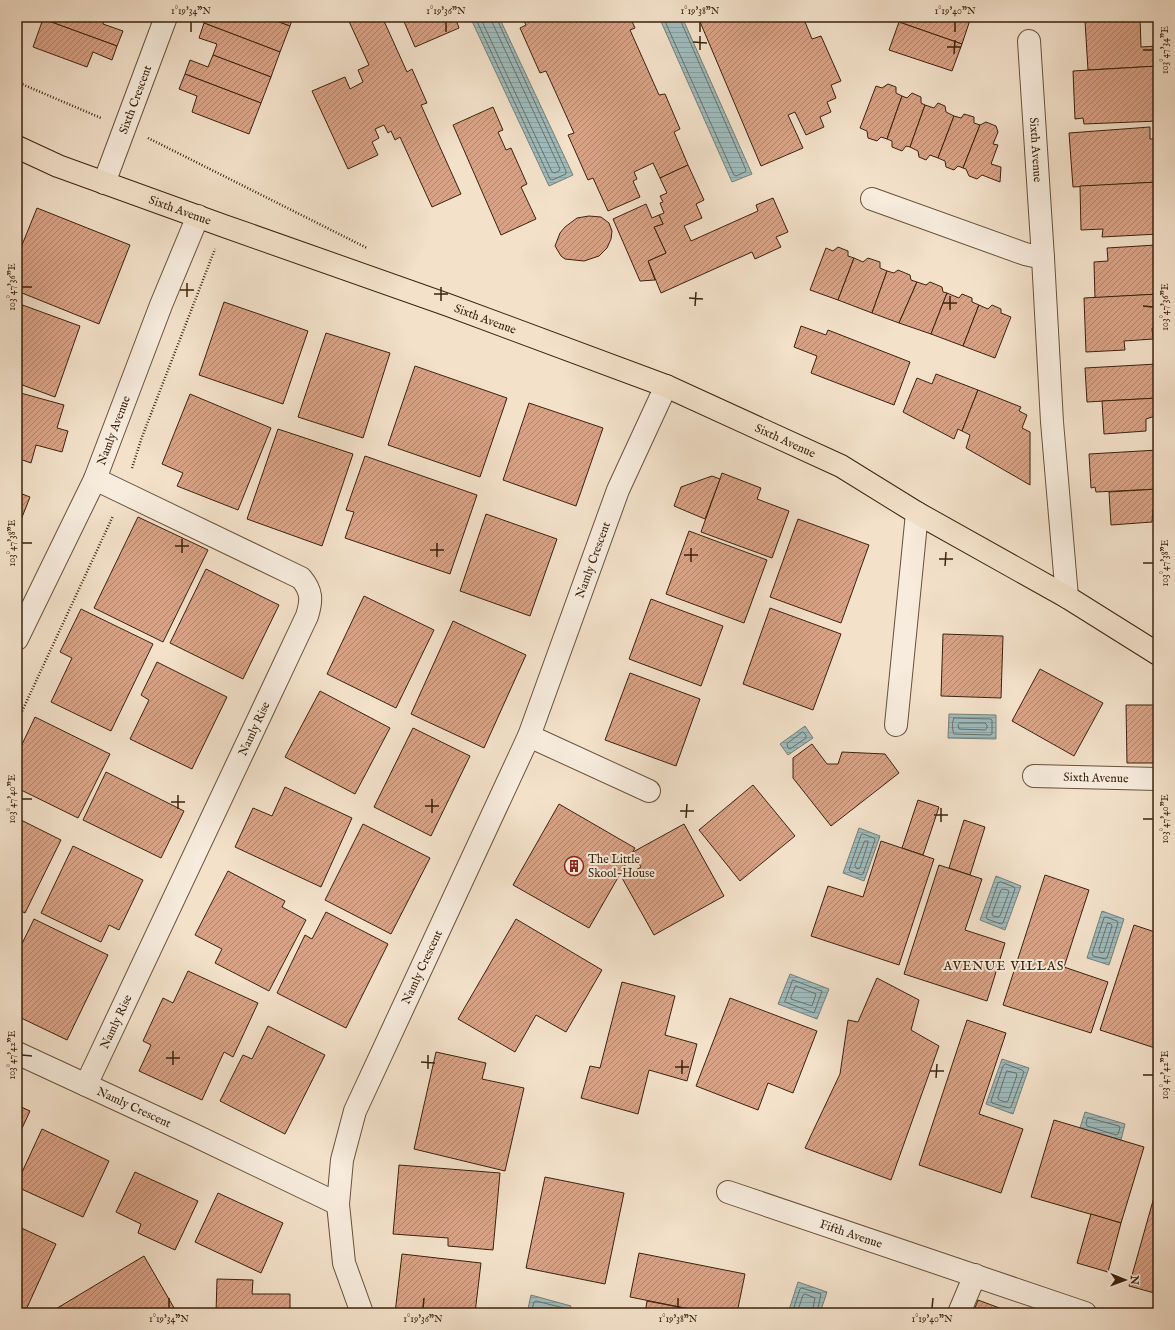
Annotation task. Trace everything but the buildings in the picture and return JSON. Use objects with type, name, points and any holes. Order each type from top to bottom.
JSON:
[{"type":"main road","name":"Sixth Avenue","points":[[17,147],[58,166],[448,305],[666,386],[841,466],[917,513],[1067,597],[1158,654]]},
{"type":"street","name":"Sixth Crescent","points":[[104,182],[166,17]]},
{"type":"street","name":"Sixth Avenue","points":[[1029,41],[1052,422],[1067,597]]},
{"type":"street","points":[[872,199],[1025,254],[1043,258]]},
{"type":"street","name":"Namly Avenue","points":[[17,639],[95,479],[161,305],[198,216]]},
{"type":"street","name":"Namly Crescent","points":[[362,1313],[344,1263],[338,1204],[342,1160],[355,1111],[529,736],[618,490],[666,386]]},
{"type":"street","name":"Namly Rise","points":[[86,1085],[304,623],[311,605],[307,586],[301,578],[95,479]]},
{"type":"street","points":[[896,725],[917,513]]},
{"type":"street","points":[[529,736],[649,791]]},
{"type":"street","name":"Sixth Avenue","points":[[1034,776],[1158,779]]},
{"type":"street","name":"Namly Crescent","points":[[17,1053],[338,1204]]},
{"type":"street","name":"Fifth Avenue","points":[[728,1192],[1085,1313]]},
{"type":"street","points":[[959,1313],[975,1275]]},
{"type":"water","points":[[470,17],[499,17],[573,175],[549,186]]},
{"type":"water","points":[[659,17],[682,17],[752,174],[732,182]]},
{"type":"water","points":[[949,714],[996,715],[996,739],[948,738]]},
{"type":"water","points":[[805,726],[813,738],[788,755],[780,744]]},
{"type":"water","points":[[859,828],[880,836],[864,881],[843,873]]},
{"type":"water","points":[[996,876],[1021,886],[1005,930],[980,920]]},
{"type":"water","points":[[1102,911],[1124,919],[1109,965],[1087,958]]},
{"type":"water","points":[[790,974],[829,989],[817,1019],[778,1004]]},
{"type":"water","points":[[1002,1059],[1029,1068],[1013,1114],[986,1104]]},
{"type":"water","points":[[1085,1112],[1125,1124],[1121,1140],[1080,1128]]},
{"type":"water","points":[[798,1282],[827,1292],[820,1313],[788,1313]]},
{"type":"water","points":[[531,1295],[571,1306],[569,1313],[527,1313]]},
{"type":"place","name":"The Little Skool-House","points":[[574,866]]},
{"type":"district","name":"AVENUE VILLAS","points":[[1004,965]]}]
